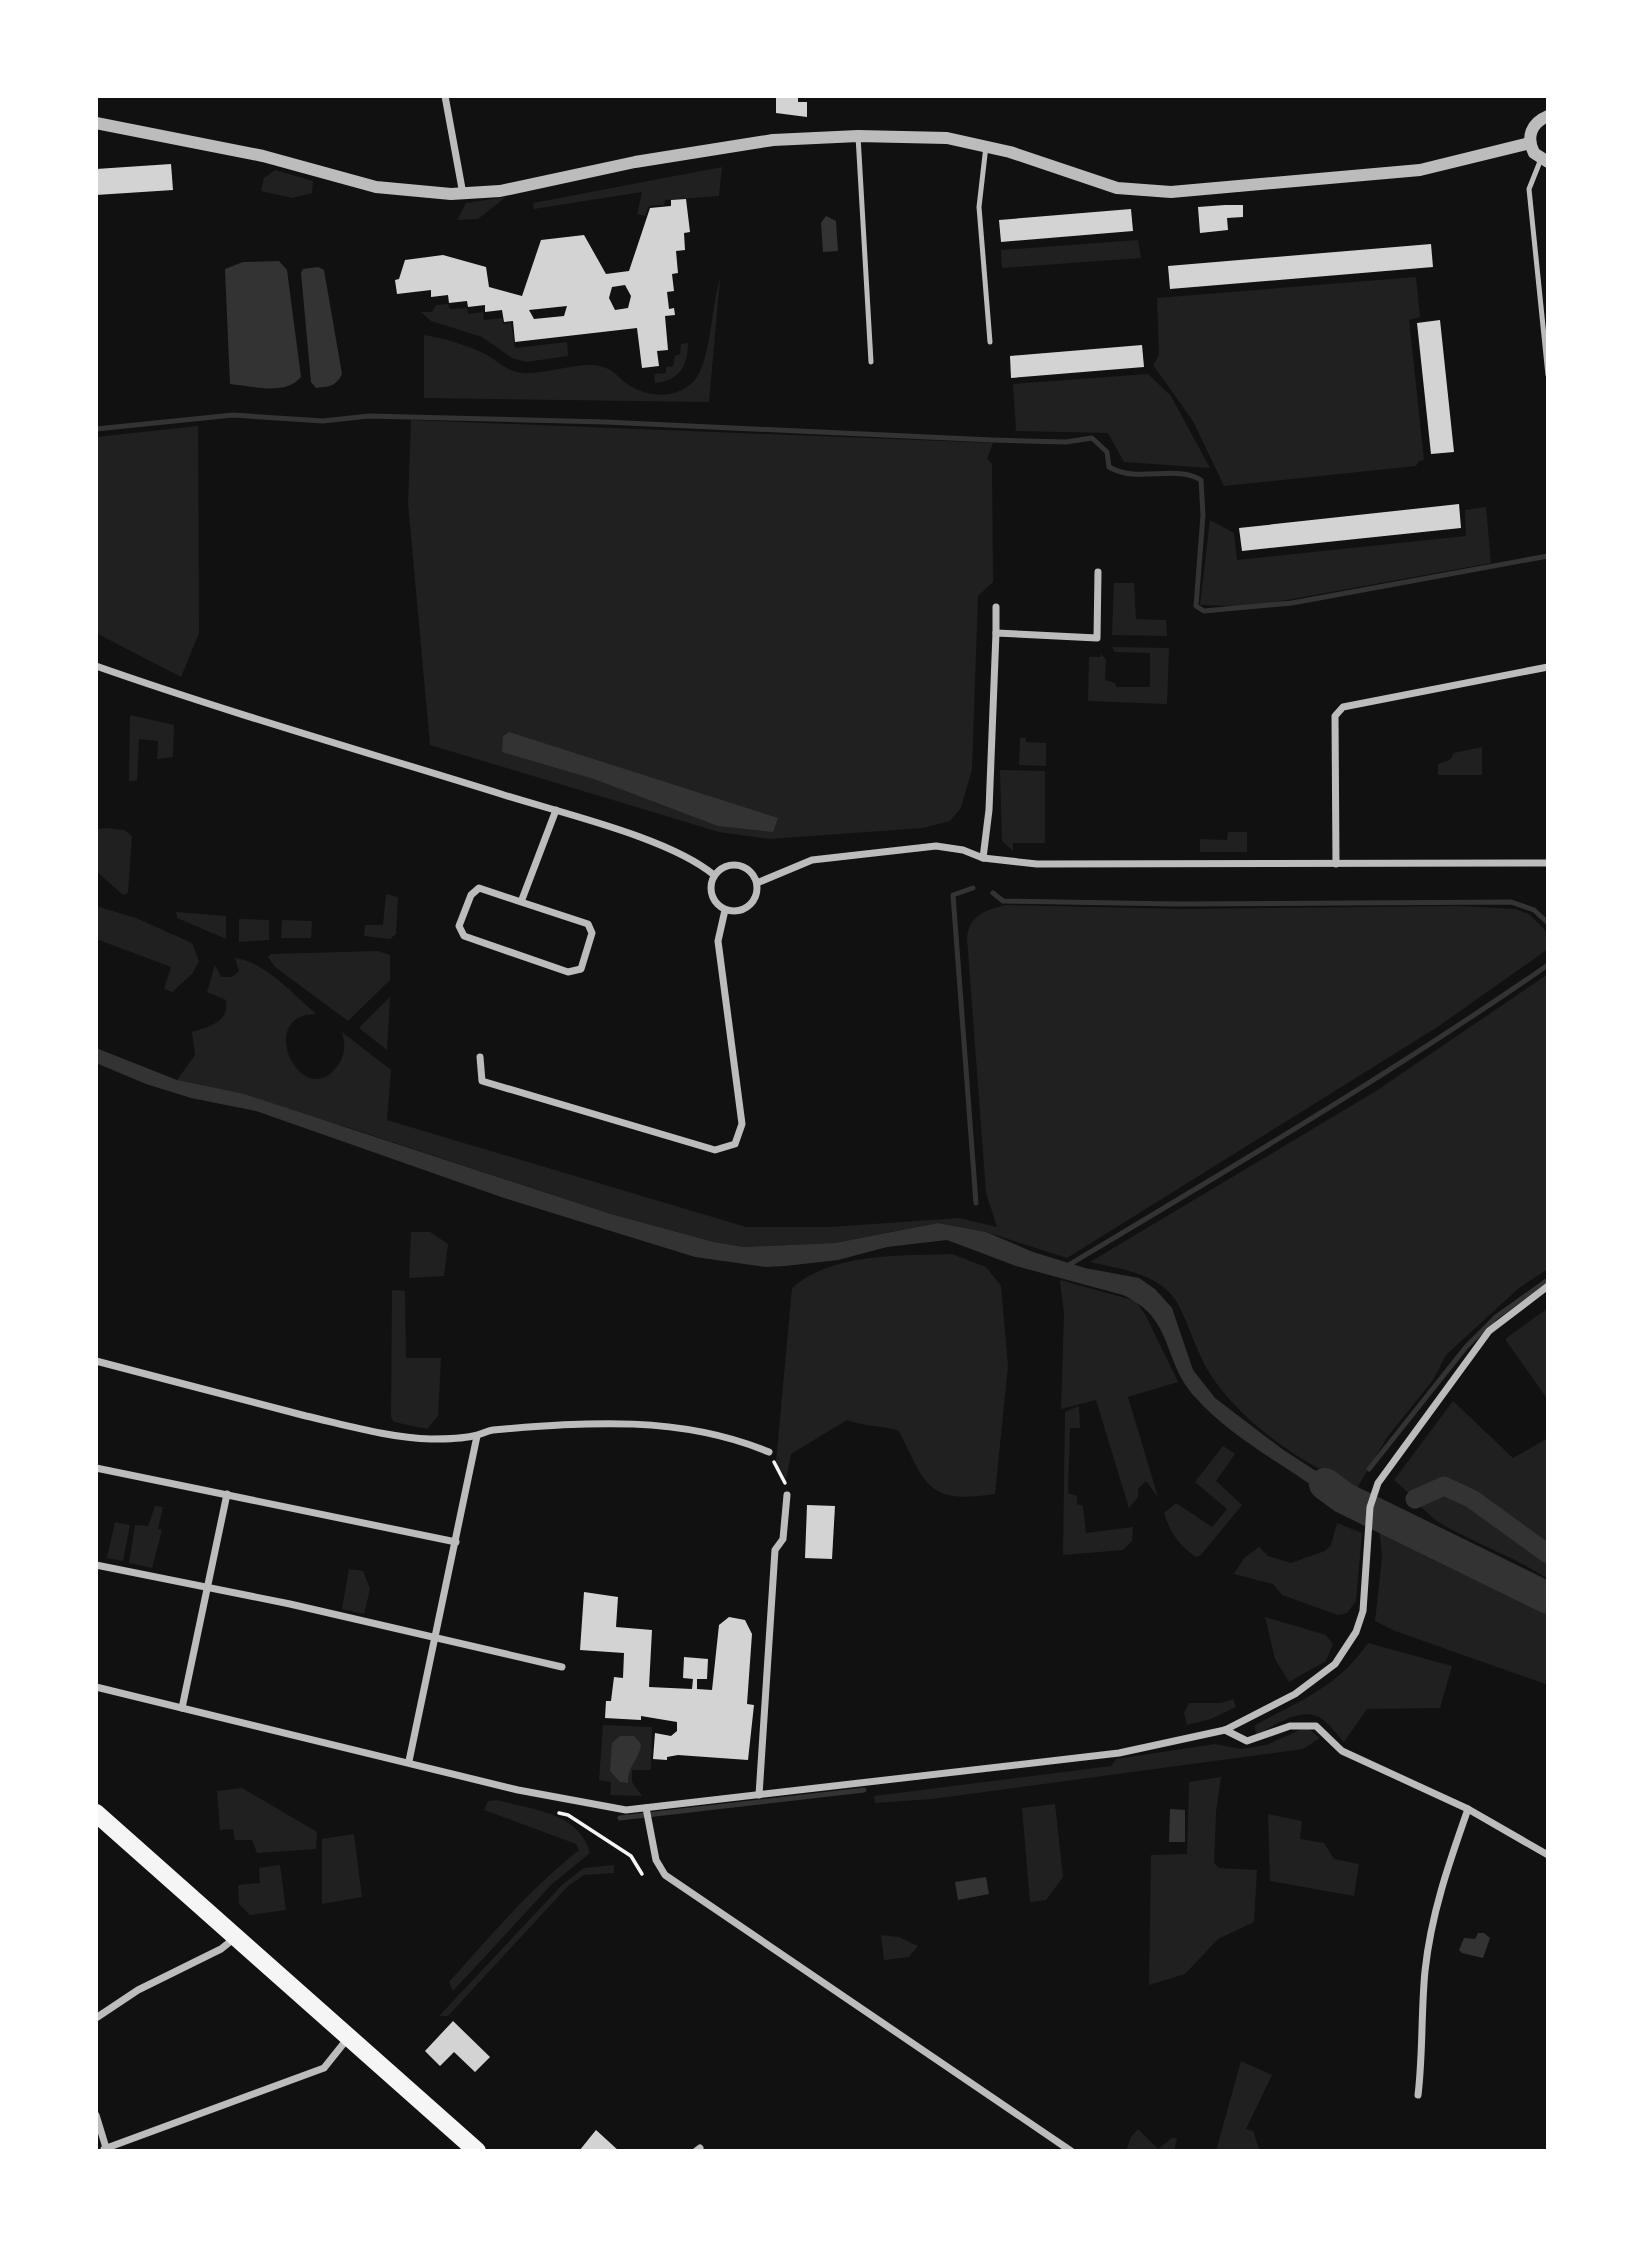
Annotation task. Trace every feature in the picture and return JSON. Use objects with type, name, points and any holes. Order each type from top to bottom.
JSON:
[{"type":"main road","points":[[96,1813],[477,2151]]},
{"type":"street","points":[[445,96],[463,194]]},
{"type":"street","points":[[1545,160],[1530,143],[1531,130],[1544,118],[1548,108]]},
{"type":"street","points":[[96,123],[263,156],[376,187],[422,193],[463,194],[500,191],[742,143],[858,136],[947,138],[986,145],[1117,188],[1171,192],[1407,172],[1530,143]]},
{"type":"street","points":[[996,633],[1097,638],[1098,572]]},
{"type":"street","points":[[983,858],[989,810],[996,607]]},
{"type":"street","points":[[96,666],[343,746],[556,810],[682,855],[714,875]]},
{"type":"street","points":[[1336,864],[1335,716],[1343,707],[1548,667]]},
{"type":"street","points":[[521,902],[556,810]]},
{"type":"street","points":[[757,883],[799,864],[855,853],[936,846],[963,850],[983,858],[1037,864],[1548,863]]},
{"type":"street","points":[[734,864],[749,870],[757,883],[751,904],[739,911],[725,910],[711,895],[714,875],[726,866],[734,864]]},
{"type":"street","points":[[479,888],[521,902],[588,924],[592,933],[581,970],[568,972],[464,936],[459,926],[471,895],[479,888]]},
{"type":"street","points":[[481,1056],[482,1081],[715,1150],[735,1144],[743,1124],[719,941],[725,910]]},
{"type":"street","points":[[96,1687],[550,1797],[626,1810],[1106,1755],[1225,1730],[1319,1677],[1335,1664],[1356,1632],[1364,1604],[1368,1525],[1374,1491],[1489,1331],[1548,1286]]},
{"type":"street","points":[[96,1361],[252,1404],[392,1434],[431,1439],[477,1436],[485,1431],[589,1423],[654,1423],[734,1439],[769,1452]]},
{"type":"street","points":[[409,1761],[477,1436]]},
{"type":"street","points":[[96,1468],[456,1542]]},
{"type":"street","points":[[182,1708],[227,1494]]},
{"type":"street","points":[[759,1795],[775,1550],[783,1539],[787,1495]]},
{"type":"street","points":[[96,1565],[207,1587],[562,1667]]},
{"type":"street","points":[[1225,1730],[1248,1741],[1305,1724],[1323,1731],[1337,1748],[1468,1810],[1548,1855]]},
{"type":"street","points":[[646,1808],[656,1860],[665,1875],[1070,2151]]},
{"type":"street","points":[[1418,2095],[1424,2042],[1424,1980],[1433,1924],[1442,1880],[1468,1810]]},
{"type":"street","points":[[96,2018],[138,1990],[221,1949],[236,1937]]},
{"type":"street","points":[[96,2116],[106,2150],[324,2068],[349,2037]]},
{"type":"lane","points":[[858,136],[871,362]]},
{"type":"lane","points":[[986,145],[979,207],[990,342]]},
{"type":"lane","points":[[1545,160],[1529,189],[1548,375]]},
{"type":"path","points":[[769,1452],[784,1480],[787,1495]]},
{"type":"path","points":[[559,1813],[568,1815],[631,1856],[642,1874]]},
{"type":"shaded area","points":[[722,167],[719,196],[665,200],[664,205],[649,206],[645,216],[637,214],[642,192],[534,209],[533,203]]},
{"type":"shaded area","points":[[275,170],[313,181],[312,193],[292,198],[261,191],[264,178]]},
{"type":"shaded area","points":[[506,197],[478,219],[457,220],[466,203]]},
{"type":"shaded area","points":[[826,216],[836,221],[838,251],[823,252],[821,223]]},
{"type":"shaded area","points":[[1138,240],[1141,258],[1002,268],[1001,250]]},
{"type":"shaded area","points":[[279,261],[287,270],[301,377],[295,383],[278,388],[230,384],[225,269],[243,262]]},
{"type":"shaded area","points":[[318,267],[324,270],[342,374],[332,385],[316,388],[311,382],[301,273],[303,269]]},
{"type":"shaded area","points":[[1416,277],[1420,317],[1409,320],[1424,460],[1419,461],[1416,466],[1224,486],[1193,421],[1153,365],[1159,355],[1157,298]]},
{"type":"shaded area","points":[[720,279],[709,402],[424,398],[424,335],[474,349],[516,372],[532,373],[595,365],[611,370],[629,385],[645,392],[662,395],[686,388],[693,382],[704,362]]},
{"type":"shaded area","points":[[448,304],[450,309],[467,308],[468,314],[483,312],[484,320],[502,318],[503,324],[511,323],[515,348],[567,342],[568,356],[526,362],[512,358],[482,337],[431,321],[421,312],[432,312],[436,305]]},
{"type":"shaded area","points":[[688,343],[684,365],[676,376],[655,383],[654,374],[666,373],[666,367],[673,366],[675,356],[680,354],[681,344]]},
{"type":"shaded area","points":[[1148,374],[1171,396],[1210,468],[1124,462],[1108,433],[1016,431],[1013,384]]},
{"type":"shaded area","points":[[411,420],[993,443],[987,459],[992,464],[993,582],[978,596],[972,769],[961,808],[950,821],[923,828],[769,839],[719,832],[430,745],[408,503]]},
{"type":"shaded area","points":[[198,426],[199,633],[181,677],[96,633],[96,437]]},
{"type":"shaded area","points":[[1486,507],[1491,563],[1270,603],[1200,605],[1210,520],[1234,533],[1237,560],[1466,536],[1465,510]]},
{"type":"shaded area","points":[[1114,583],[1134,583],[1136,619],[1166,620],[1167,636],[1112,635]]},
{"type":"shaded area","points":[[1112,647],[1169,648],[1167,704],[1088,701],[1089,657],[1100,657],[1101,654],[1106,660],[1105,680],[1115,683],[1116,687],[1150,687],[1150,653],[1115,652]]},
{"type":"shaded area","points":[[130,715],[174,725],[173,757],[157,759],[158,741],[139,739],[137,781],[129,781]]},
{"type":"shaded area","points":[[509,732],[778,818],[773,832],[718,826],[594,779],[502,752],[503,736]]},
{"type":"shaded area","points":[[1020,738],[1026,738],[1026,742],[1046,743],[1046,766],[1019,765]]},
{"type":"shaded area","points":[[1482,747],[1482,775],[1438,775],[1438,764],[1450,760],[1454,753]]},
{"type":"shaded area","points":[[1000,770],[1045,771],[1045,843],[1013,843],[1013,851],[1002,841]]},
{"type":"shaded area","points":[[96,829],[124,830],[132,836],[128,893],[123,895],[96,871]]},
{"type":"shaded area","points":[[1228,832],[1247,832],[1247,852],[1200,852],[1200,839],[1227,840]]},
{"type":"shaded area","points":[[386,894],[398,897],[396,934],[390,939],[364,936],[365,925],[383,925]]},
{"type":"shaded area","points":[[1006,905],[1182,909],[1461,906],[1515,909],[1529,914],[1548,933],[1548,949],[1439,1026],[1067,1258],[986,1232],[938,1223],[835,1243],[744,1247],[714,1242],[611,1214],[347,1127],[177,1080],[195,1055],[192,1032],[216,1023],[226,1008],[226,1000],[207,992],[215,965],[221,977],[232,977],[239,971],[235,958],[268,972],[316,1014],[298,1018],[288,1028],[286,1042],[290,1057],[298,1070],[309,1078],[322,1078],[336,1068],[344,1051],[342,1032],[391,1070],[387,1120],[746,1227],[830,1227],[959,1218],[997,1227],[986,1193],[967,938],[968,930],[975,919],[985,912]]},
{"type":"shaded area","points":[[96,906],[136,918],[192,943],[199,961],[192,974],[172,992],[164,989],[171,967],[96,939]]},
{"type":"shaded area","points":[[176,912],[226,916],[226,939],[177,918]]},
{"type":"shaded area","points":[[239,919],[269,920],[269,940],[239,942]]},
{"type":"shaded area","points":[[282,920],[312,921],[311,938],[281,938]]},
{"type":"shaded area","points":[[378,951],[390,955],[390,980],[348,1021],[275,967],[268,957],[271,954]]},
{"type":"shaded area","points":[[1548,974],[1548,1269],[1519,1288],[1446,1355],[1433,1380],[1388,1436],[1357,1488],[1296,1455],[1240,1410],[1210,1374],[1179,1306],[1163,1287],[1140,1275],[1090,1262],[1376,1091]]},
{"type":"shaded area","points":[[390,997],[387,1050],[359,1028]]},
{"type":"shaded area","points":[[96,1048],[177,1080],[244,1094],[611,1214],[714,1242],[744,1247],[835,1243],[938,1223],[986,1232],[1033,1252],[1085,1268],[1139,1278],[1155,1289],[1172,1308],[1193,1370],[1215,1398],[1282,1449],[1336,1484],[1362,1496],[1360,1515],[1342,1508],[1211,1414],[1184,1383],[1160,1328],[1140,1305],[1123,1295],[1016,1266],[947,1240],[887,1247],[838,1260],[785,1266],[766,1267],[695,1257],[504,1198],[256,1111],[191,1098],[146,1084],[96,1063]]},
{"type":"shaded area","points":[[411,1232],[430,1232],[448,1244],[444,1276],[409,1278]]},
{"type":"shaded area","points":[[952,1254],[986,1267],[1001,1286],[1008,1366],[995,1494],[955,1496],[942,1493],[923,1478],[899,1431],[847,1420],[791,1454],[786,1479],[776,1462],[792,1288],[809,1276],[847,1262],[890,1256]]},
{"type":"shaded area","points":[[1060,1280],[1136,1301],[1178,1382],[1128,1397],[1158,1497],[1146,1481],[1138,1489],[1138,1497],[1129,1508],[1096,1400],[1061,1409],[1064,1314]]},
{"type":"shaded area","points":[[392,1290],[405,1291],[406,1358],[441,1358],[438,1416],[427,1429],[394,1422],[391,1417]]},
{"type":"shaded area","points":[[1548,1308],[1548,1400],[1505,1339]]},
{"type":"shaded area","points":[[1453,1401],[1513,1458],[1548,1438],[1548,1579],[1439,1522],[1394,1480]]},
{"type":"shaded area","points":[[1079,1406],[1080,1428],[1070,1428],[1068,1493],[1077,1496],[1077,1504],[1083,1506],[1086,1533],[1133,1527],[1132,1541],[1123,1550],[1063,1555],[1065,1412]]},
{"type":"shaded area","points":[[1223,1446],[1235,1454],[1216,1481],[1242,1505],[1200,1556],[1196,1557],[1176,1538],[1164,1513],[1176,1503],[1212,1527],[1227,1509],[1195,1482]]},
{"type":"shaded area","points":[[155,1506],[163,1507],[158,1529],[162,1530],[152,1568],[129,1563],[135,1525],[148,1526]]},
{"type":"shaded area","points":[[115,1522],[130,1525],[123,1561],[107,1558]]},
{"type":"shaded area","points":[[1337,1523],[1362,1533],[1356,1601],[1347,1613],[1338,1615],[1282,1595],[1273,1584],[1234,1574],[1244,1558],[1259,1547],[1268,1556],[1291,1563],[1325,1551],[1331,1545]]},
{"type":"shaded area","points":[[1379,1524],[1420,1540],[1548,1606],[1548,1685],[1395,1631],[1375,1621],[1382,1558]]},
{"type":"shaded area","points":[[349,1569],[363,1571],[370,1589],[364,1614],[342,1609]]},
{"type":"shaded area","points":[[1265,1617],[1326,1635],[1333,1644],[1326,1661],[1289,1682],[1275,1659]]},
{"type":"shaded area","points":[[1368,1643],[1452,1666],[1440,1708],[1367,1709],[1344,1742],[1322,1719],[1303,1714],[1286,1719],[1256,1735],[1255,1725],[1331,1682]]},
{"type":"shaded area","points":[[1233,1699],[1236,1707],[1211,1719],[1187,1725],[1184,1713],[1189,1703],[1221,1703]]},
{"type":"shaded area","points":[[603,1725],[652,1727],[651,1770],[632,1770],[632,1782],[642,1796],[610,1795],[611,1782],[599,1780]]},
{"type":"shaded area","points":[[1302,1729],[1309,1729],[1320,1738],[1303,1749],[932,1799],[875,1803],[874,1796],[1111,1766],[1116,1759],[1215,1744],[1241,1749],[1266,1745]]},
{"type":"shaded area","points":[[620,1736],[634,1736],[641,1744],[629,1772],[628,1783],[620,1782],[610,1771],[612,1743]]},
{"type":"shaded area","points":[[1221,1777],[1216,1812],[1214,1863],[1219,1868],[1257,1870],[1254,1922],[1218,1939],[1185,1974],[1149,1985],[1151,1855],[1187,1854],[1189,1782]]},
{"type":"shaded area","points":[[242,1788],[317,1832],[316,1849],[257,1853],[252,1840],[235,1840],[233,1829],[220,1830],[217,1791]]},
{"type":"shaded area","points":[[497,1800],[539,1810],[565,1821],[584,1839],[590,1853],[552,1884],[453,1991],[449,1982],[480,1947],[527,1897],[579,1850],[576,1844],[484,1810],[488,1801]]},
{"type":"shaded area","points":[[1055,1804],[1063,1877],[1046,1900],[1030,1902],[1022,1808]]},
{"type":"shaded area","points":[[1170,1809],[1185,1810],[1185,1842],[1169,1842]]},
{"type":"shaded area","points":[[1268,1814],[1302,1821],[1300,1839],[1324,1843],[1334,1859],[1359,1864],[1354,1896],[1270,1881]]},
{"type":"shaded area","points":[[354,1834],[362,1897],[322,1904],[322,1839]]},
{"type":"shaded area","points":[[280,1865],[286,1910],[250,1915],[239,1904],[238,1885],[260,1883],[259,1868]]},
{"type":"shaded area","points":[[614,1865],[614,1873],[584,1875],[568,1886],[448,2016],[439,2016],[563,1884],[584,1868]]},
{"type":"shaded area","points":[[986,1877],[989,1894],[958,1900],[955,1882]]},
{"type":"shaded area","points":[[1478,1933],[1484,1933],[1490,1938],[1483,1958],[1462,1953],[1459,1950],[1464,1938],[1475,1939]]},
{"type":"shaded area","points":[[881,1935],[899,1937],[918,1946],[909,1957],[884,1960]]},
{"type":"shaded area","points":[[1241,2061],[1272,2075],[1246,2129],[1253,2131],[1260,2151],[1216,2151]]},
{"type":"shaded area","points":[[1138,2129],[1158,2149],[1172,2138],[1177,2138],[1174,2151],[1126,2151],[1131,2137]]},
{"type":"building","points":[[776,96],[798,96],[798,102],[807,102],[807,117],[776,113]]},
{"type":"building","points":[[171,164],[173,190],[96,195],[96,169]]},
{"type":"building","points":[[686,199],[690,232],[684,233],[685,250],[676,251],[678,273],[672,274],[674,291],[667,292],[669,309],[674,308],[675,315],[665,316],[668,350],[657,351],[659,366],[642,368],[637,328],[515,342],[513,321],[504,322],[502,310],[485,312],[485,305],[468,307],[467,301],[449,303],[448,295],[431,297],[431,290],[397,294],[395,280],[399,279],[405,260],[443,255],[486,267],[489,287],[522,296],[541,240],[584,235],[606,274],[629,271],[650,208],[671,206],[671,200]],"holes":[[[625,285],[631,296],[628,308],[615,310],[609,298],[612,287]],[[567,306],[564,316],[534,319],[529,310]]]},
{"type":"building","points":[[1243,205],[1243,217],[1227,218],[1228,230],[1200,233],[1198,207]]},
{"type":"building","points":[[1131,209],[1133,231],[1001,242],[999,220]]},
{"type":"building","points":[[1431,244],[1433,267],[1170,289],[1168,266]]},
{"type":"building","points":[[1440,320],[1454,452],[1431,454],[1417,323]]},
{"type":"building","points":[[1142,345],[1144,367],[1011,378],[1010,356]]},
{"type":"building","points":[[1459,504],[1461,528],[1242,551],[1239,528]]},
{"type":"building","points":[[807,1505],[835,1506],[832,1559],[805,1558]]},
{"type":"building","points":[[584,1592],[618,1597],[616,1627],[652,1630],[649,1687],[692,1689],[693,1679],[683,1678],[684,1657],[708,1659],[707,1679],[697,1679],[697,1689],[712,1690],[719,1625],[729,1617],[745,1620],[752,1634],[747,1704],[754,1705],[748,1760],[678,1755],[667,1757],[667,1760],[653,1759],[655,1733],[671,1736],[677,1731],[677,1722],[641,1716],[641,1720],[605,1718],[606,1701],[611,1701],[614,1677],[623,1678],[624,1653],[580,1650]]},
{"type":"building","points":[[453,2021],[490,2057],[475,2072],[454,2052],[440,2066],[425,2051]]},
{"type":"building","points":[[596,2130],[619,2151],[579,2151]]},
{"type":"waterway","points":[[96,429],[233,415],[323,421],[369,416],[605,422],[992,440],[1066,442],[1092,438],[1107,452],[1109,467],[1120,472],[1180,474],[1201,480],[1203,515],[1196,606],[1204,611],[1292,603],[1548,556]]},
{"type":"waterway","points":[[973,888],[953,895],[976,1203]]},
{"type":"waterway","points":[[993,893],[1003,901],[1178,904],[1511,902],[1534,910],[1548,923]]},
{"type":"waterway","points":[[1067,1266],[1370,1082],[1548,965]]},
{"type":"waterway","points":[[1369,1469],[1466,1347],[1496,1317],[1548,1280]]},
{"type":"waterway","points":[[1325,1484],[1344,1498],[1548,1598]]},
{"type":"waterway","points":[[1415,1499],[1444,1486],[1472,1499],[1548,1554]]},
{"type":"waterway","points":[[620,1818],[864,1790]]}]
